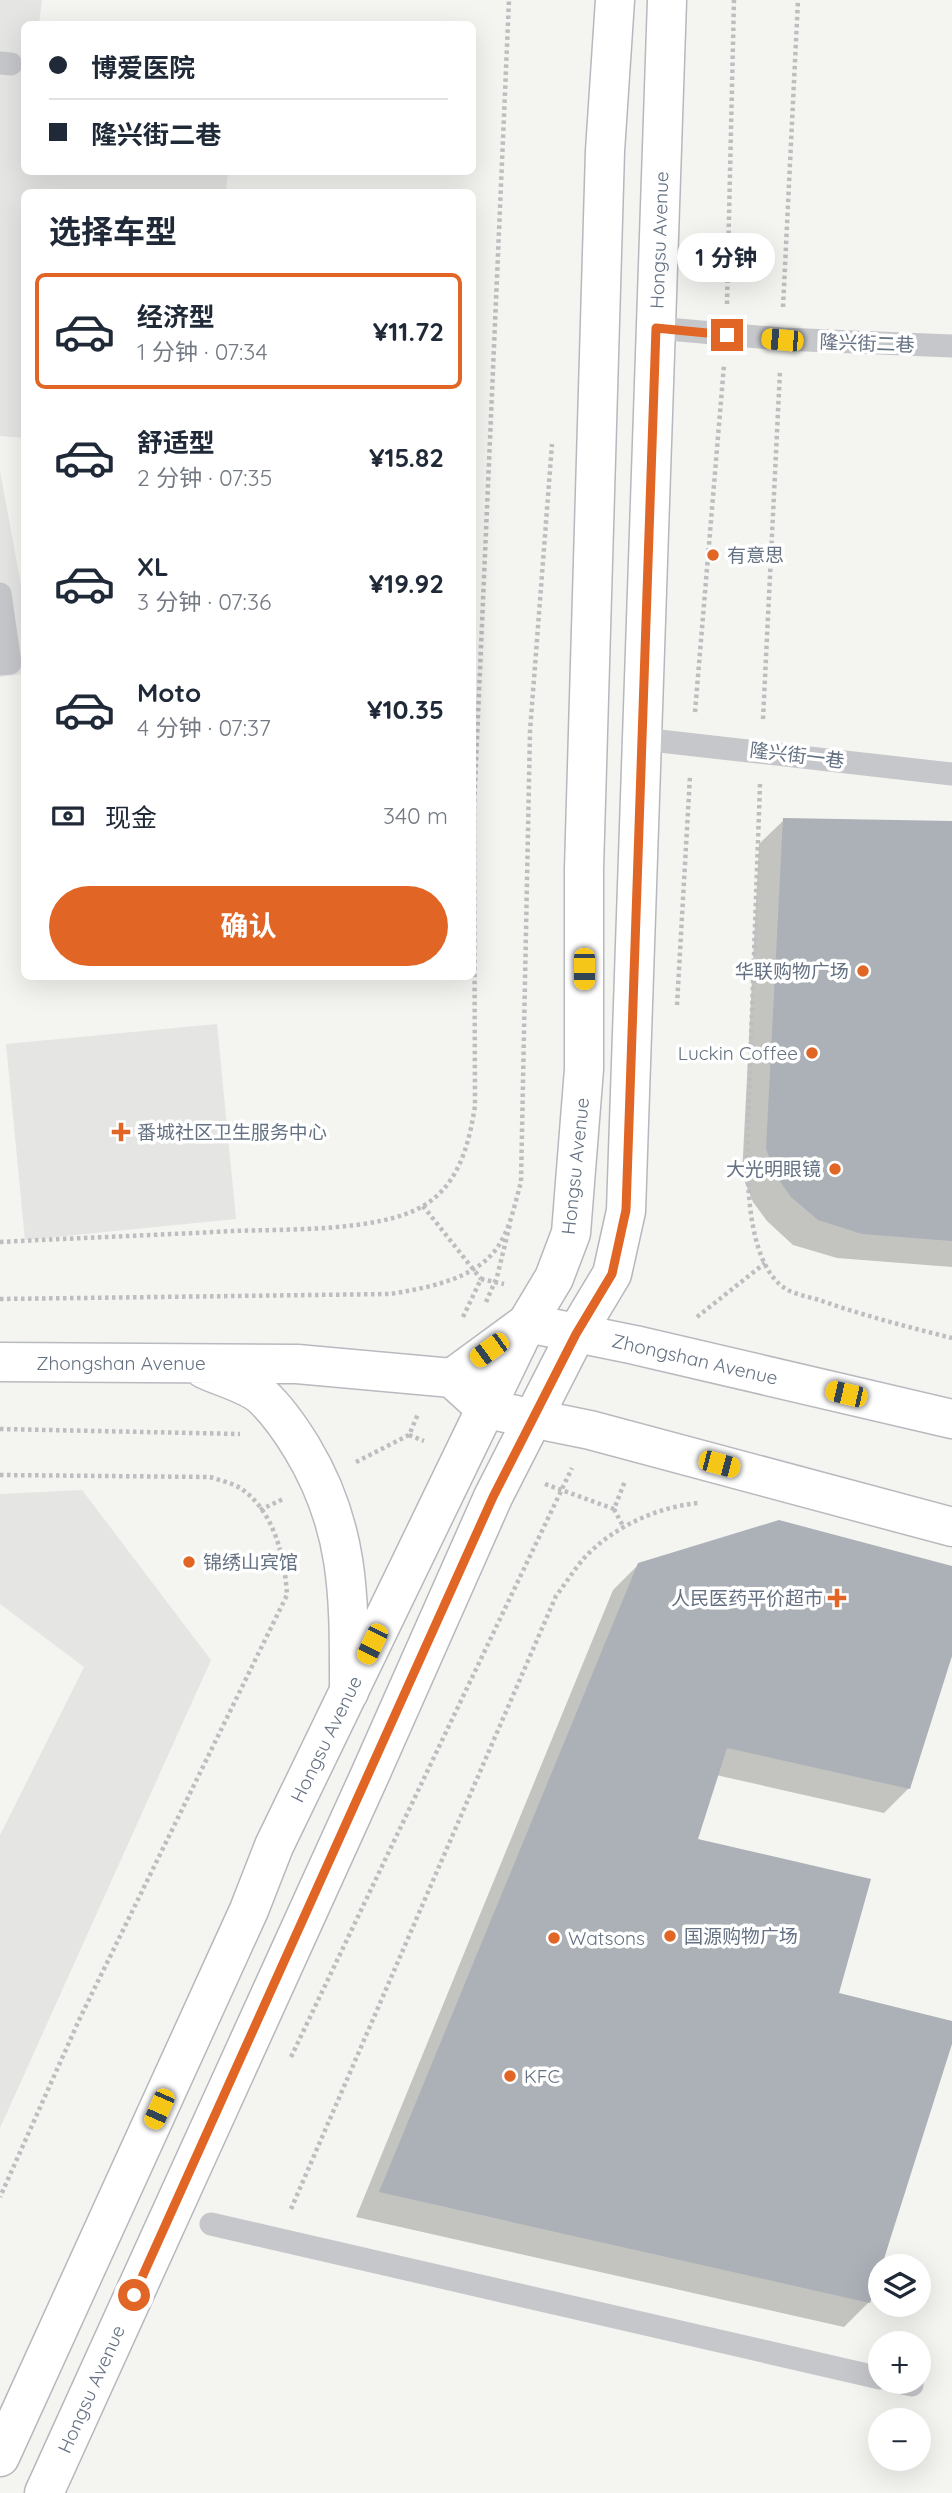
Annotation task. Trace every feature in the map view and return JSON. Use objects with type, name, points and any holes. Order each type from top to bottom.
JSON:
[{"type":"main road","name":"Hongsu Avenue","points":[[0,2457],[249,1910],[274,1846],[527,1323],[554,1278],[571,1233],[584,1069],[587,773],[605,151],[615,0]]},
{"type":"main road","name":"Hongsu Avenue","points":[[44,2493],[493,1497],[576,1334],[612,1274],[626,1210],[667,0]]},
{"type":"main road","name":"Zhongshan Avenue","points":[[527,1323],[952,1419]]},
{"type":"main road","points":[[527,1323],[452,1378],[485,1409],[590,1430],[952,1527]]},
{"type":"main road","name":"Zhongshan Avenue","points":[[0,1362],[297,1364],[452,1378]]},
{"type":"main road","points":[[192,1364],[261,1395],[294,1435],[321,1479],[339,1527],[349,1600],[349,1692]]},
{"type":"lane","name":"隆兴街二巷","points":[[656,328],[782,340],[952,346]]},
{"type":"lane","points":[[0,594],[10,663],[0,664]]},
{"type":"lane","name":"隆兴街一巷","points":[[642,739],[761,750],[952,774]]},
{"type":"lane","points":[[211,2224],[868,2375]]},
{"type":"path","points":[[476,763],[509,0]]},
{"type":"path","points":[[798,0],[761,750],[747,1153],[748,1203],[755,1239],[765,1263],[785,1289],[879,1321],[952,1338]]},
{"type":"path","points":[[484,1306],[497,1277],[521,1182],[530,732],[552,442]]},
{"type":"path","points":[[0,1242],[311,1228],[381,1220],[423,1206],[455,1175],[468,1147],[475,1106],[475,980]]},
{"type":"path","points":[[0,1299],[390,1294],[431,1287],[472,1269],[497,1248],[521,1182]]},
{"type":"path","points":[[423,1206],[481,1279]]},
{"type":"path","points":[[692,1321],[765,1263]]},
{"type":"path","points":[[0,1429],[294,1435]]},
{"type":"path","points":[[288,2062],[590,1430]]},
{"type":"path","points":[[0,1475],[210,1476],[241,1488],[276,1535],[285,1561],[287,1595],[80,2018],[0,2197]]},
{"type":"path","points":[[278,2239],[556,1596],[587,1555],[624,1528],[668,1506],[704,1502]]},
{"type":"path","points":[[614,1509],[624,1528]]},
{"type":"shaded area","points":[[0,0],[42,0],[39,21],[21,21],[21,175],[228,175],[226,189],[21,189],[21,438],[0,436]]},
{"type":"shaded area","points":[[0,471],[21,585],[21,674],[0,677]]},
{"type":"shaded area","name":"番城社区卫生服务中心","points":[[217,1024],[236,1219],[25,1240],[6,1044]]},
{"type":"shaded area","points":[[82,1490],[211,1660],[0,2128],[0,1835],[84,1667],[0,1604],[0,1494]]},
{"type":"building","name":"华联购物广场","points":[[783,818],[952,821],[952,1241],[862,1234],[818,1220],[791,1197],[777,1177],[766,1149]]},
{"type":"building","name":"国源购物广场","points":[[779,1520],[952,1566],[952,1656],[910,1789],[727,1748],[698,1839],[871,1879],[839,1993],[952,2021],[952,2044],[886,2254],[868,2254],[868,2303],[379,2192],[638,1563]]},
{"type":"place","name":"有意思","points":[[713,555]]},
{"type":"place","name":"华联购物广场","points":[[863,971]]},
{"type":"place","name":"Luckin Coffee","points":[[812,1053]]},
{"type":"place","name":"番城社区卫生服务中心","points":[[121,1132]]},
{"type":"place","name":"大光明眼镜","points":[[835,1169]]},
{"type":"place","name":"锦绣山宾馆","points":[[189,1562]]},
{"type":"place","name":"人民医药平价超市","points":[[837,1598]]},
{"type":"place","name":"国源购物广场","points":[[670,1936]]},
{"type":"place","name":"Watsons","points":[[554,1938]]},
{"type":"place","name":"KFC","points":[[510,2076]]},
{"type":"route","points":[[134,2295],[493,1497],[576,1334],[612,1274],[626,1210],[656,328],[727,335]]}]
